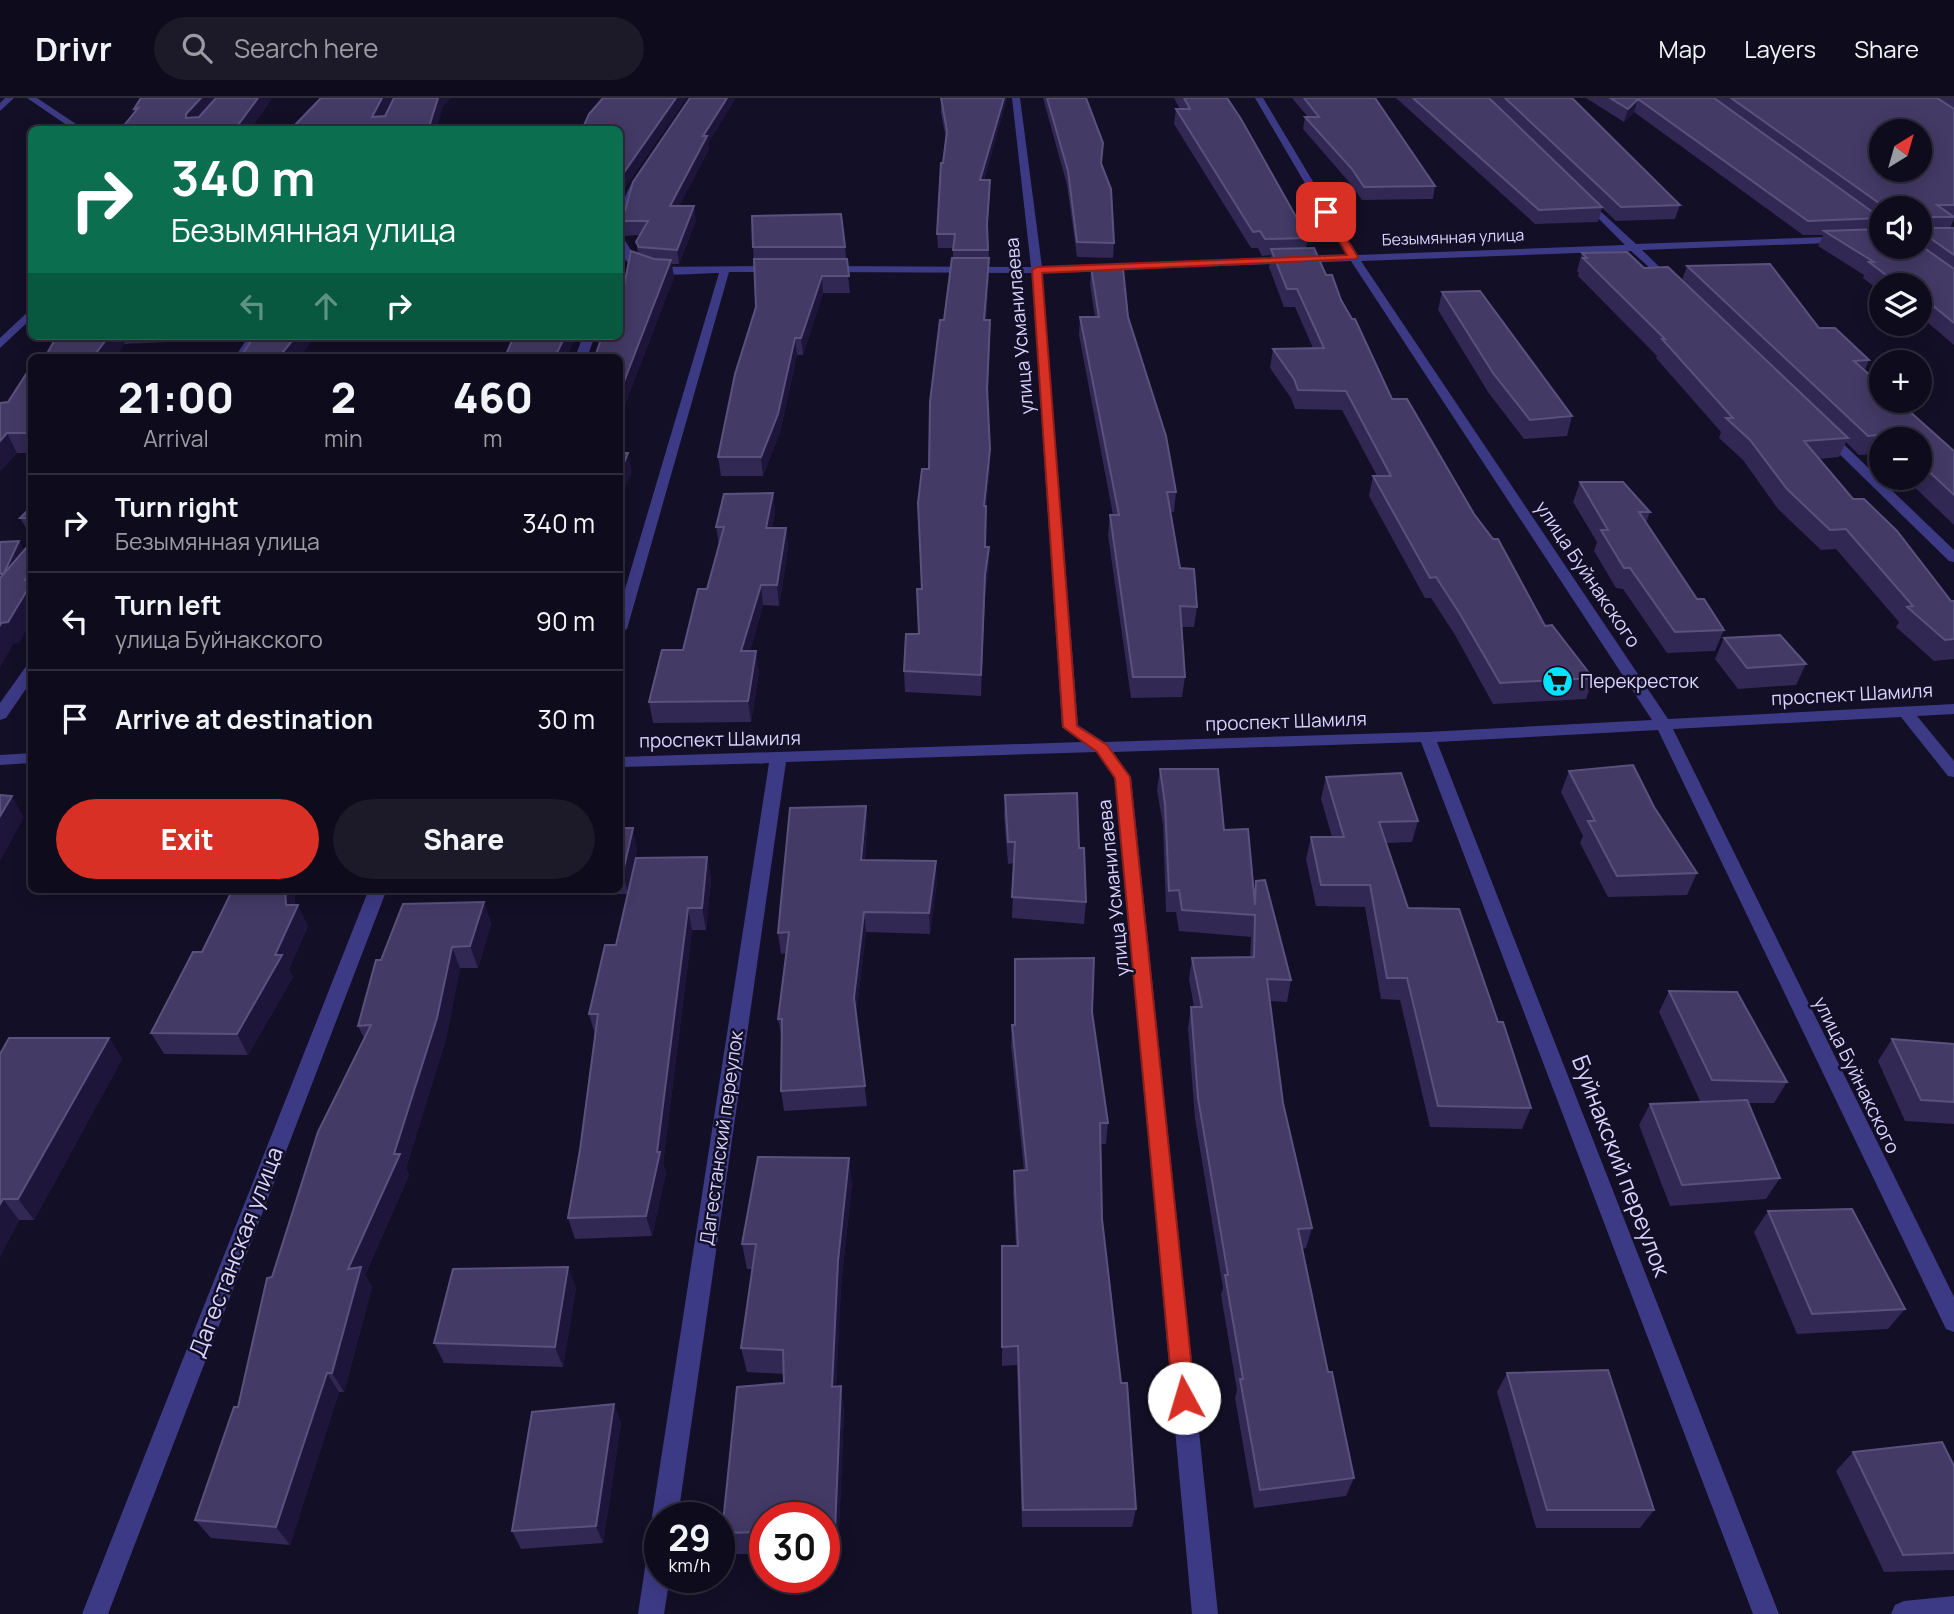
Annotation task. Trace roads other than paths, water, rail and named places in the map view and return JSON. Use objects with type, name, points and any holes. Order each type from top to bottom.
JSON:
[{"type":"street","points":[[0,108],[10,98]]},
{"type":"street","points":[[31,98],[75,126]]},
{"type":"street","name":"улица Усманилаева","points":[[1016,98],[1037,270],[1070,727],[1102,748],[1123,777],[1205,1614]]},
{"type":"street","name":"улица Буйнакского","points":[[1259,98],[1353,257],[1663,724],[1954,1321]]},
{"type":"street","points":[[623,214],[628,195],[649,163]]},
{"type":"street","points":[[1576,191],[1683,295]]},
{"type":"street","name":"Безымянная улица","points":[[806,269],[1037,270],[1869,238]]},
{"type":"street","points":[[623,246],[636,266],[648,270],[793,269]]},
{"type":"street","points":[[623,619],[725,269]]},
{"type":"street","points":[[0,345],[28,315]]},
{"type":"street","points":[[1813,422],[1954,558]]},
{"type":"street","points":[[0,715],[28,674]]},
{"type":"street","name":"проспект Шамиля","points":[[623,762],[1427,737],[1954,709]]},
{"type":"street","points":[[1906,712],[1954,772]]},
{"type":"street","name":"Буйнакский переулок","points":[[1427,737],[1766,1614]]},
{"type":"street","points":[[0,760],[28,758]]},
{"type":"street","name":"Дагестанский переулок","points":[[667,1502],[778,759]]},
{"type":"street","name":"Дагестанская улица","points":[[95,1614],[376,893]]},
{"type":"street","points":[[651,1614],[654,1593]]},
{"type":"street","points":[[1904,1614],[1954,1609]]},
{"type":"place","name":"Перекресток","points":[[1557,681]]}]
